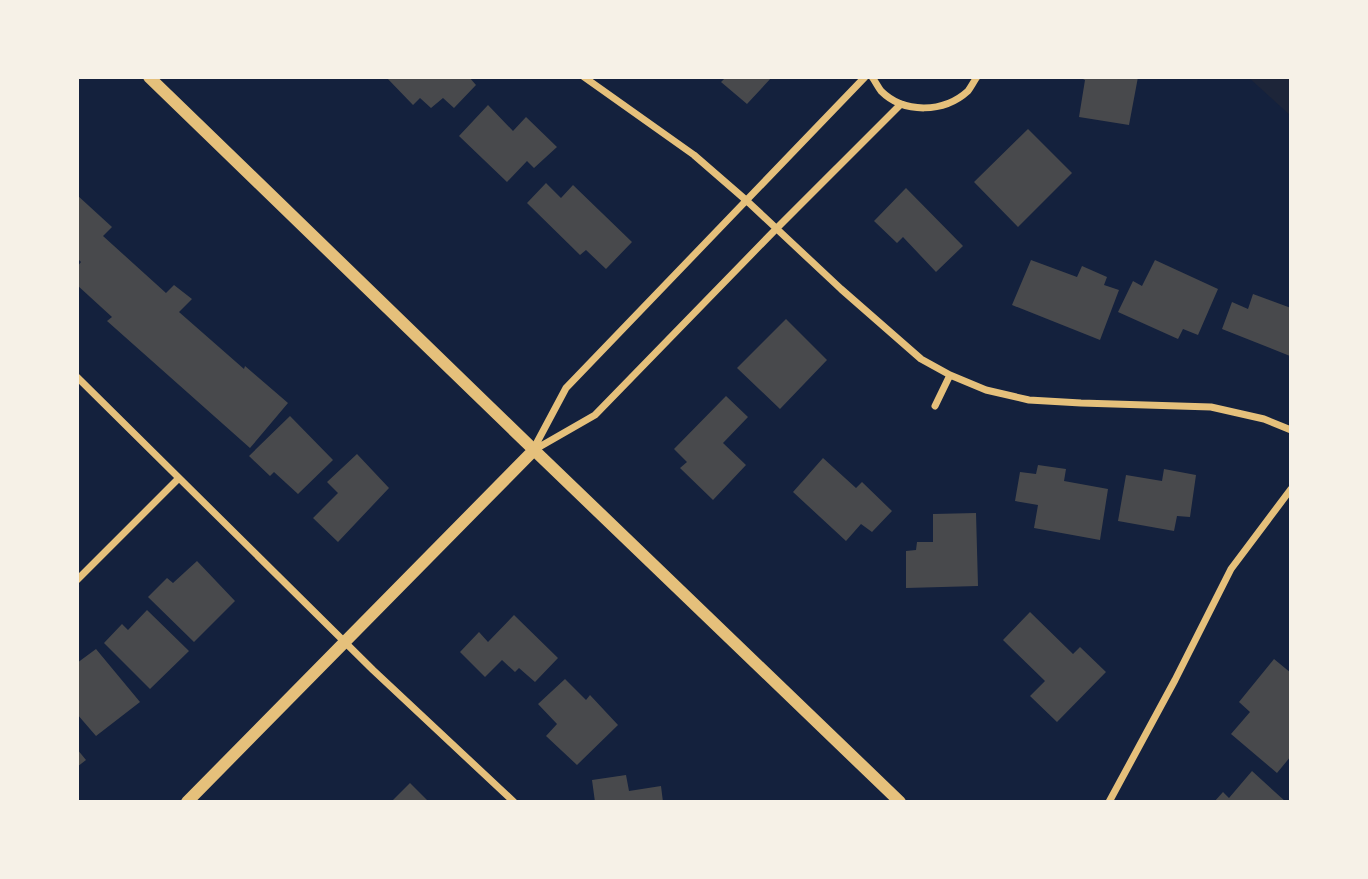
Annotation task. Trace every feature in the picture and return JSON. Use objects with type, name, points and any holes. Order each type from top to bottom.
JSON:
[{"type":"street","points":[[149,77],[900,802]]},
{"type":"street","points":[[584,77],[694,155],[921,359],[950,375],[986,390],[1029,400],[1211,407],[1264,419],[1291,430]]},
{"type":"street","points":[[534,450],[566,388],[865,77]]},
{"type":"street","points":[[872,77],[882,92],[901,104],[925,109],[948,104],[968,90],[977,77]]},
{"type":"street","points":[[187,802],[534,450],[595,415],[901,104]]},
{"type":"street","points":[[934,406],[950,375]]},
{"type":"street","points":[[77,377],[373,670],[514,802]]},
{"type":"street","points":[[77,580],[179,478]]},
{"type":"street","points":[[1109,802],[1231,569],[1291,489]]},
{"type":"shaded area","points":[[1248,77],[1291,77],[1291,116]]},
{"type":"building","points":[[386,77],[469,77],[476,85],[454,108],[443,98],[431,108],[420,98],[413,105]]},
{"type":"building","points":[[726,77],[772,77],[747,104],[721,82]]},
{"type":"building","points":[[1079,77],[1138,77],[1129,125],[1079,117],[1085,80]]},
{"type":"building","points":[[488,105],[513,131],[526,117],[557,147],[534,168],[527,161],[507,182],[459,136]]},
{"type":"building","points":[[1028,129],[1072,173],[1018,227],[974,182]]},
{"type":"building","points":[[546,183],[561,198],[573,185],[632,242],[606,269],[586,250],[580,255],[527,203]]},
{"type":"building","points":[[906,188],[963,246],[936,272],[903,237],[897,243],[874,221]]},
{"type":"building","points":[[77,195],[112,227],[103,236],[166,293],[174,285],[192,299],[179,312],[288,403],[250,448],[107,321],[112,317],[77,285],[77,267],[81,262],[77,258]]},
{"type":"building","points":[[1031,260],[1077,277],[1082,266],[1107,277],[1104,285],[1119,290],[1100,340],[1012,305]]},
{"type":"building","points":[[1155,260],[1218,289],[1198,335],[1183,329],[1178,339],[1118,312],[1133,281],[1142,286]]},
{"type":"building","points":[[1253,294],[1291,308],[1290,356],[1222,329],[1232,302],[1248,309]]},
{"type":"building","points":[[786,319],[827,360],[780,409],[737,368]]},
{"type":"building","points":[[726,396],[748,417],[723,443],[746,465],[713,500],[680,468],[687,462],[674,449]]},
{"type":"building","points":[[290,416],[333,460],[298,494],[274,472],[270,476],[249,456]]},
{"type":"building","points":[[357,454],[389,488],[338,542],[313,518],[338,493],[327,482]]},
{"type":"building","points":[[823,458],[856,488],[862,482],[892,511],[872,532],[861,524],[846,541],[793,492]]},
{"type":"building","points":[[1038,465],[1066,469],[1064,481],[1108,489],[1100,540],[1034,528],[1038,505],[1015,501],[1020,472],[1036,474]]},
{"type":"building","points":[[1164,469],[1196,475],[1190,517],[1177,516],[1174,531],[1118,521],[1126,475],[1162,481]]},
{"type":"building","points":[[976,513],[978,586],[906,588],[906,551],[916,550],[917,542],[933,542],[933,514]]},
{"type":"building","points":[[197,561],[235,601],[194,642],[148,597],[167,578],[173,583]]},
{"type":"building","points":[[147,610],[189,651],[150,689],[104,643],[122,624],[128,630]]},
{"type":"building","points":[[1030,612],[1073,654],[1080,647],[1106,672],[1057,722],[1030,696],[1045,681],[1003,640]]},
{"type":"building","points":[[514,615],[558,658],[535,682],[519,668],[515,672],[502,660],[485,677],[460,652],[479,632],[488,642]]},
{"type":"building","points":[[96,649],[140,702],[96,736],[77,714],[77,663]]},
{"type":"building","points":[[1274,659],[1291,673],[1291,756],[1277,773],[1231,734],[1250,712],[1239,702]]},
{"type":"building","points":[[565,679],[586,700],[590,695],[618,725],[577,765],[546,736],[557,724],[538,704]]},
{"type":"building","points":[[77,749],[86,760],[77,767]]},
{"type":"building","points":[[1252,771],[1286,802],[1214,802],[1223,792],[1229,798]]},
{"type":"building","points":[[626,775],[629,791],[661,786],[663,802],[595,802],[592,780]]},
{"type":"building","points":[[410,783],[429,802],[391,802]]}]
